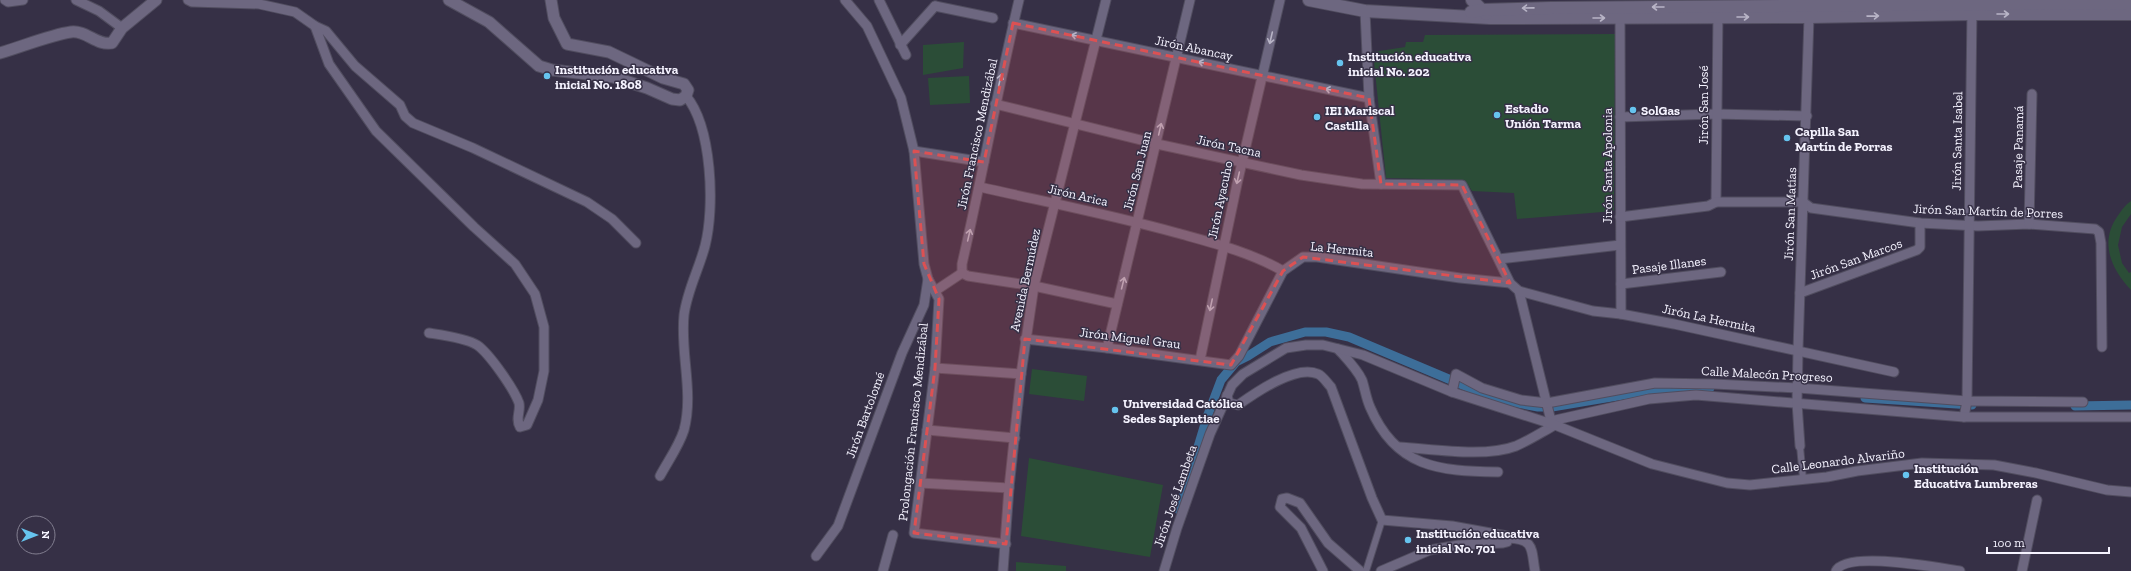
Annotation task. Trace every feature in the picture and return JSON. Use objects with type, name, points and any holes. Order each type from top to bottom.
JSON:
[{"type":"main road","points":[[1309,0],[1365,11],[1453,16],[1700,8],[1718,12],[1802,14],[1822,11],[1972,5],[2131,2]]},
{"type":"main road","points":[[1472,0],[1486,14]]},
{"type":"main road","points":[[1972,5],[2131,14]]},
{"type":"main road","points":[[1579,13],[1620,18],[1700,8]]},
{"type":"street","points":[[5,0],[8,2],[23,0]]},
{"type":"street","points":[[76,0],[99,11],[122,28]]},
{"type":"street","points":[[0,53],[71,32],[85,35],[106,44],[112,43],[122,28],[156,0]]},
{"type":"street","points":[[188,0],[192,2],[260,4],[276,6],[295,12],[315,26],[326,31],[355,66],[400,105],[405,116],[413,122],[473,148],[593,206],[612,219],[636,243]]},
{"type":"street","points":[[449,0],[489,22],[539,66],[552,70],[613,77],[647,88],[672,99],[680,100],[686,96],[688,90],[684,84],[663,78],[609,52],[567,44],[554,18],[551,0]]},
{"type":"street","name":"Jirón Bartolomé","points":[[845,0],[867,26],[901,98],[914,152],[924,264],[928,279],[935,291]]},
{"type":"street","points":[[879,0],[900,45],[906,54]]},
{"type":"street","name":"Jirón Francisco Mendizábal","points":[[962,273],[962,264],[980,187],[995,104],[1019,0]]},
{"type":"street","name":"Avenida Bermúdez","points":[[1003,571],[1014,438],[1025,339],[1034,286],[1106,0]]},
{"type":"street","name":"Jirón San Juan","points":[[1107,348],[1157,144],[1190,0]]},
{"type":"street","name":"Jirón Ayacuho","points":[[1200,360],[1242,162],[1280,0]]},
{"type":"street","points":[[900,45],[932,3],[993,18]]},
{"type":"street","name":"Jirón Santa Isabel","points":[[1965,416],[1972,5]]},
{"type":"street","points":[[1365,11],[1370,98],[1381,184]]},
{"type":"street","name":"Jirón San José","points":[[1716,202],[1715,114],[1718,12]]},
{"type":"street","name":"Jirón San Matías","points":[[1800,446],[1798,350],[1807,116],[1802,14]]},
{"type":"street","name":"Jirón Santa Apolonia","points":[[1620,18],[1620,314]]},
{"type":"street","name":"Jirón Abancay","points":[[1013,23],[1370,98]]},
{"type":"street","points":[[315,26],[329,64],[376,131],[474,227],[515,264],[535,294],[544,327],[544,371],[538,400],[527,425],[520,427],[517,422],[519,405],[510,384],[477,345],[429,333]]},
{"type":"street","name":"Pasaje Panamá","points":[[2029,224],[2032,94]]},
{"type":"street","points":[[660,476],[683,431],[687,412],[684,315],[694,277],[705,245],[711,198],[711,181],[698,114],[686,96]]},
{"type":"street","name":"Jirón Tacna","points":[[995,104],[1157,144],[1301,175],[1362,184],[1462,185],[1499,259]]},
{"type":"street","points":[[1620,118],[1715,114],[1807,116]]},
{"type":"street","points":[[914,152],[984,162]]},
{"type":"street","name":"Jirón Arica","points":[[980,187],[1138,222],[1224,246],[1266,262],[1282,271]]},
{"type":"street","name":"Jirón San Martín de Porres","points":[[1620,216],[1708,206],[1716,202],[1803,202],[1811,208],[1920,223],[1969,226],[2029,224],[2095,229],[2099,232],[2102,347]]},
{"type":"street","name":"Jirón San Marcos","points":[[1800,293],[1917,250],[1920,247],[1920,223]]},
{"type":"street","points":[[1399,447],[1472,451],[1501,450],[1516,446],[1550,414],[1519,291],[1510,282],[1499,259],[1620,245]]},
{"type":"street","name":"La Hermita","points":[[1231,365],[1239,356],[1282,271],[1303,257],[1317,257],[1460,278],[1510,282]]},
{"type":"street","name":"Pasaje Illanes","points":[[1621,284],[1721,272]]},
{"type":"street","points":[[935,291],[962,273],[968,276],[1034,286],[1117,304]]},
{"type":"street","name":"Jirón Bartolomé","points":[[816,556],[838,526],[902,353],[924,305],[928,279]]},
{"type":"street","name":"Prolongación Francisco Mendizábal","points":[[935,291],[939,299],[935,368],[914,533],[1006,544]]},
{"type":"street","name":"Jirón La Hermita","points":[[1519,291],[1593,311],[1620,314],[1798,350],[1894,372]]},
{"type":"street","name":"Jirón Miguel Grau","points":[[1025,339],[1107,348],[1231,365]]},
{"type":"street","name":"Jirón José Lambeta","points":[[1164,571],[1177,528],[1210,434],[1232,385],[1243,374],[1286,348],[1322,345],[1338,348],[1380,362],[1453,390],[1550,414]]},
{"type":"street","points":[[1338,348],[1361,379],[1369,406],[1381,431],[1399,447],[1422,463],[1442,469],[1498,472]]},
{"type":"street","points":[[935,368],[1021,374]]},
{"type":"street","points":[[1227,395],[1229,403],[1238,405],[1261,388],[1298,373],[1313,372],[1320,375],[1331,387],[1372,498],[1382,520],[1366,571]]},
{"type":"street","name":"Calle Malecón Progreso","points":[[1453,390],[1456,376],[1482,388],[1521,400],[1550,414],[1649,399],[1696,395],[1798,395],[1966,403],[2083,402]]},
{"type":"street","name":"Calle Malecón Progreso","points":[[1550,414],[1655,384],[1714,384],[1965,416],[2131,416]]},
{"type":"street","name":"Calle Leonardo Alvariño","points":[[1550,414],[1652,464],[1727,483],[1750,485],[1827,477],[1857,471],[1922,463],[1994,465],[2036,473],[2107,490],[2131,492]]},
{"type":"street","points":[[927,430],[1014,438]]},
{"type":"street","points":[[1800,446],[1803,479]]},
{"type":"street","points":[[920,484],[1009,488]]},
{"type":"street","points":[[1323,571],[1301,528],[1280,507],[1282,499],[1287,498],[1300,503],[1328,543],[1360,571]]},
{"type":"street","points":[[2022,571],[2037,500]]},
{"type":"street","points":[[1382,520],[1452,526],[1502,534],[1508,538],[1519,539],[1528,543],[1533,553],[1535,571]]},
{"type":"street","points":[[883,571],[893,535]]},
{"type":"street","points":[[1381,571],[1430,550],[1459,545],[1503,543],[1507,542],[1508,538]]},
{"type":"street","points":[[1836,571],[1842,565],[1869,559],[1960,571]]},
{"type":"highlighted area","points":[[1013,23],[1369,98],[1381,184],[1462,185],[1510,283],[1303,257],[1283,271],[1231,365],[1025,339],[1006,544],[914,533],[935,368],[939,299],[924,264],[914,151],[984,162]]},
{"type":"green space","name":"Estadio Unión Tarma","points":[[1615,34],[1614,211],[1517,219],[1514,193],[1472,191],[1465,180],[1386,178],[1373,52],[1405,47],[1406,42],[1423,42],[1425,35]]},
{"type":"green space","points":[[964,42],[963,68],[923,75],[923,45]]},
{"type":"green space","points":[[969,76],[970,103],[930,105],[928,78]]},
{"type":"green space","points":[[2131,201],[2131,214],[2122,227],[2118,245],[2122,263],[2129,273],[2131,272],[2131,290],[2118,274],[2113,265],[2110,256],[2109,237],[2117,217]]},
{"type":"green space","points":[[1032,369],[1087,376],[1084,401],[1029,394]]},
{"type":"green space","points":[[1029,458],[1163,485],[1150,557],[1021,536]]},
{"type":"green space","points":[[1016,562],[1066,566],[1066,571],[1016,571]]},
{"type":"waterway","points":[[1179,510],[1207,417],[1221,380],[1236,362],[1270,342],[1305,332],[1326,332],[1349,337],[1496,399],[1538,407],[1552,407],[1647,391],[1710,388]]},
{"type":"waterway","points":[[1865,398],[1972,405]]},
{"type":"waterway","points":[[2075,406],[2131,405]]},
{"type":"place","name":"Institución educativa inicial No. 202","points":[[1340,63]]},
{"type":"place","name":"Institución educativa inicial No. 1808","points":[[547,76]]},
{"type":"place","name":"SolGas","points":[[1633,110]]},
{"type":"place","name":"Estadio Unión Tarma","points":[[1497,115]]},
{"type":"place","name":"IEI Mariscal Castilla","points":[[1317,117]]},
{"type":"place","name":"Capilla San Martín de Porras","points":[[1787,138]]},
{"type":"place","name":"Universidad Católica Sedes Sapientiae","points":[[1115,410]]},
{"type":"place","name":"Institución Educativa Lumbreras","points":[[1906,475]]},
{"type":"place","name":"Institución educativa inicial No. 701","points":[[1408,540]]}]
